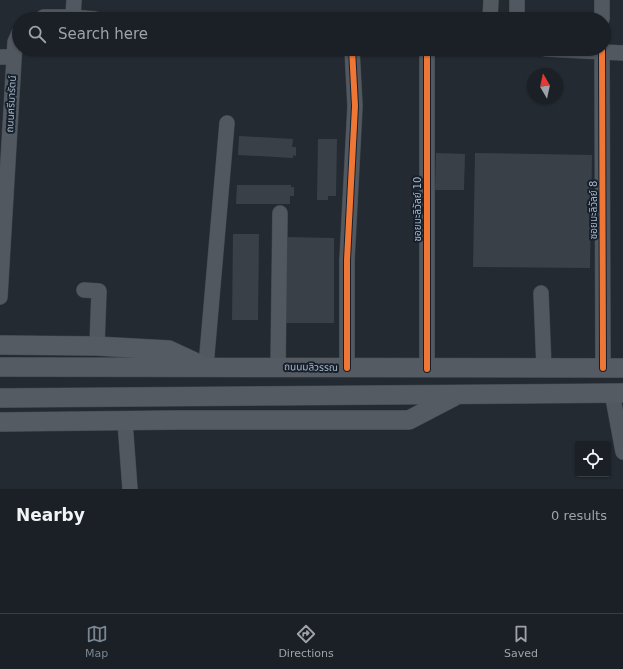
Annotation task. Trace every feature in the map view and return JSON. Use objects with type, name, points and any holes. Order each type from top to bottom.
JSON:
[{"type":"main road","points":[[0,345],[97,346],[169,350],[204,366]]},
{"type":"main road","name":"ถนนมลิวรรณ","points":[[0,367],[204,366],[427,369],[623,368]]},
{"type":"main road","points":[[0,398],[618,393]]},
{"type":"main road","points":[[0,422],[409,420],[457,394]]},
{"type":"street","points":[[73,12],[74,0]]},
{"type":"street","points":[[490,12],[491,0]]},
{"type":"street","points":[[517,0],[517,12]]},
{"type":"street","points":[[602,0],[602,12]]},
{"type":"street","name":"ถนนศรีมารัตน์","points":[[0,297],[7,57],[12,48]]},
{"type":"street","points":[[611,51],[623,53]]},
{"type":"street","points":[[348,368],[347,260],[355,106],[352,56]]},
{"type":"street","name":"ซอยมะลิวัลย์ 10","points":[[427,56],[427,369]]},
{"type":"street","name":"ซอยมะลิวัลย์ 8","points":[[602,56],[603,368]]},
{"type":"street","points":[[204,366],[226,123]]},
{"type":"street","points":[[278,367],[280,213]]},
{"type":"street","points":[[84,290],[99,291],[97,346]]},
{"type":"street","points":[[542,293],[544,368]]},
{"type":"street","points":[[618,393],[623,452]]},
{"type":"street","points":[[124,422],[130,489]]},
{"type":"building","points":[[239,136],[293,139],[292,147],[296,147],[296,156],[293,155],[293,158],[238,155]]},
{"type":"building","points":[[318,139],[337,139],[336,196],[328,196],[328,200],[317,200]]},
{"type":"building","points":[[436,153],[465,154],[464,190],[435,190]]},
{"type":"building","points":[[475,153],[592,155],[590,268],[473,267]]},
{"type":"building","points":[[237,185],[291,185],[291,187],[294,187],[294,196],[290,196],[290,204],[236,204]]},
{"type":"building","points":[[233,234],[259,234],[258,320],[232,320]]},
{"type":"building","points":[[286,237],[334,238],[334,323],[286,323]]},
{"type":"cycle path","points":[[347,368],[347,260],[355,106],[352,56]]},
{"type":"cycle path","points":[[427,56],[427,369]]},
{"type":"cycle path","points":[[602,56],[603,368]]}]
